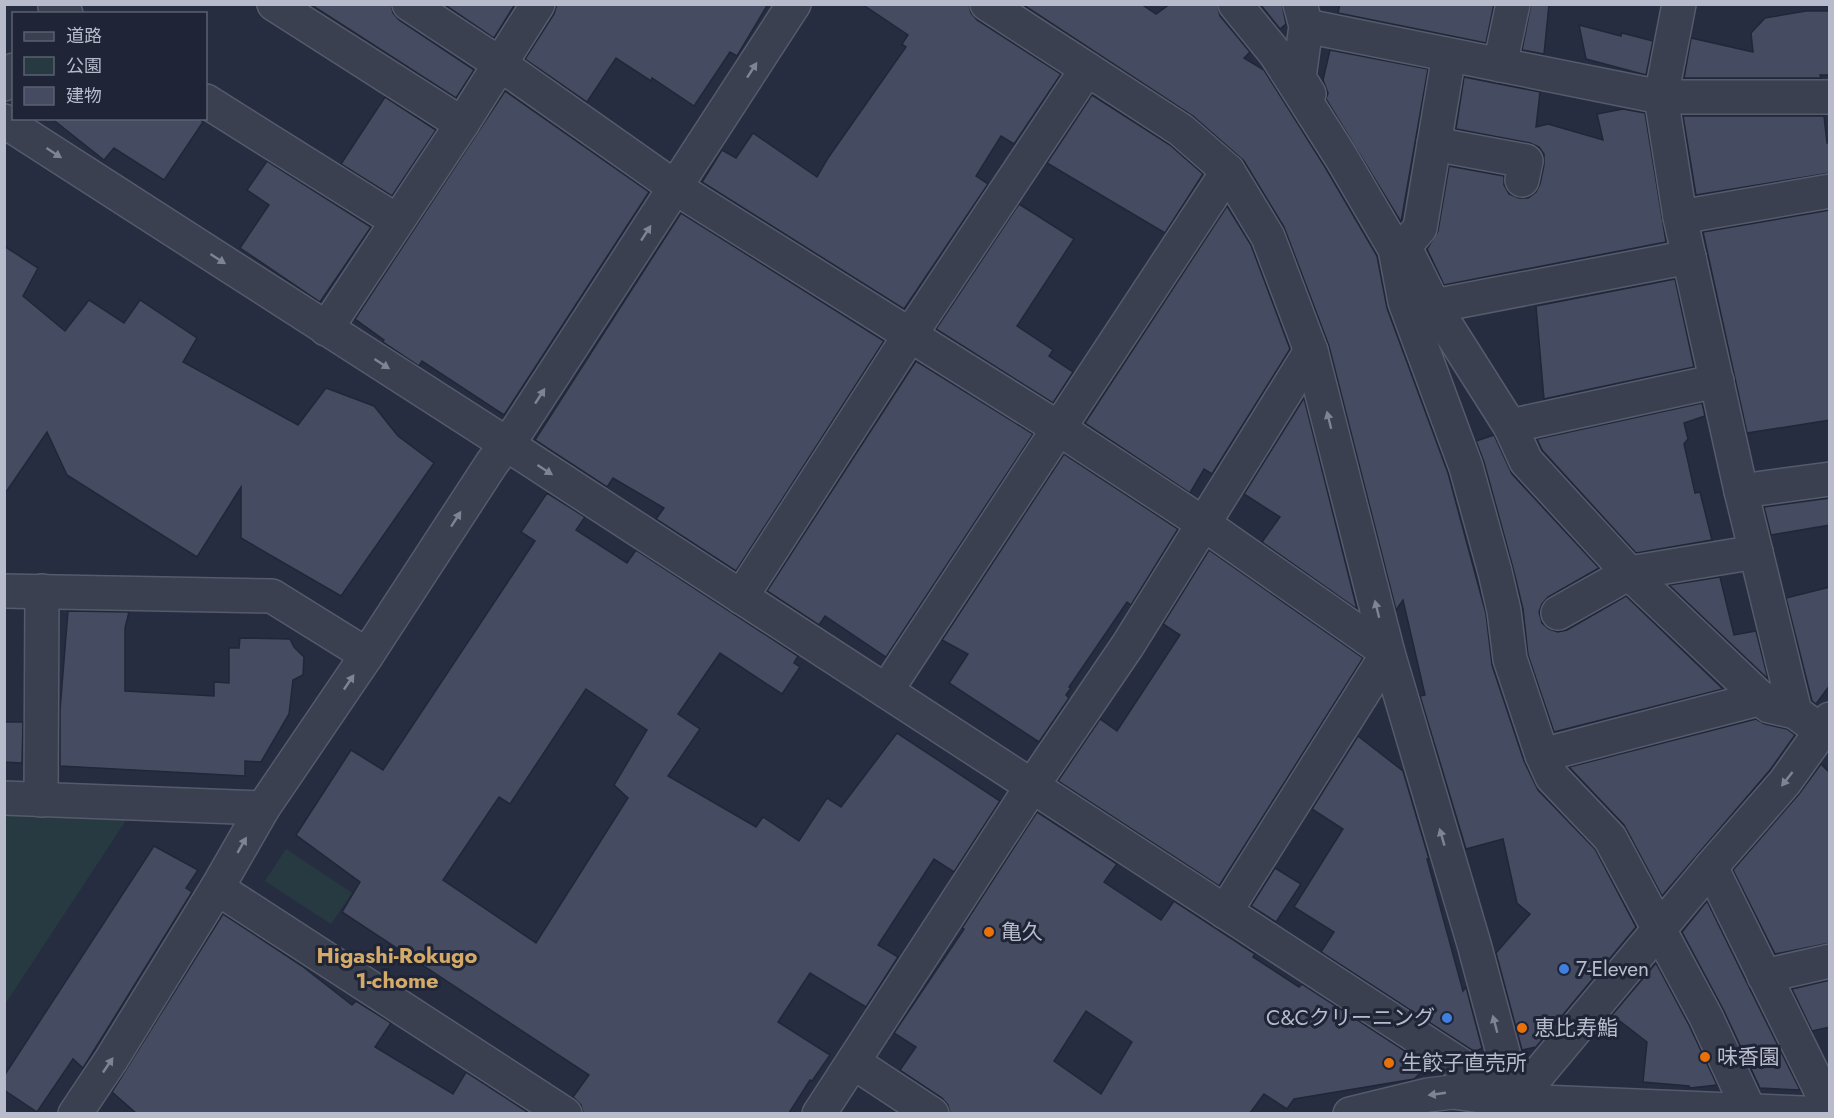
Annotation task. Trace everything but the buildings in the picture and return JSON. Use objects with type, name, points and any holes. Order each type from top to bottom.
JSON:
[{"type":"street","points":[[274,4],[462,124]]},
{"type":"street","points":[[409,4],[500,64],[676,188],[1204,524],[1388,653]]},
{"type":"street","points":[[326,329],[462,124],[538,4]]},
{"type":"street","points":[[75,1113],[111,1060],[217,888],[263,808],[367,655],[492,463],[519,429],[794,4]]},
{"type":"street","points":[[987,4],[1181,130],[1228,171],[1268,237],[1311,351],[1388,653],[1474,944],[1513,1109]]},
{"type":"street","points":[[1235,4],[1275,53],[1341,157],[1395,249],[1405,302],[1462,456],[1474,497],[1504,611],[1510,659],[1542,755],[1552,777],[1610,838],[1706,1017],[1749,1110]]},
{"type":"street","points":[[1500,65],[1513,4]]},
{"type":"street","points":[[1679,4],[1661,97],[1680,217],[1741,491],[1795,712]]},
{"type":"street","points":[[1513,1109],[1659,930],[1785,782],[1827,728],[1795,712],[1769,706],[1629,573],[1526,461],[1509,426],[1434,306],[1404,247],[1299,78],[1303,15],[1449,55],[1661,97],[1830,97]]},
{"type":"street","points":[[1404,247],[1420,228],[1449,55]]},
{"type":"street","points":[[741,597],[910,335],[1087,69]]},
{"type":"street","points":[[207,102],[397,221]]},
{"type":"street","points":[[4,122],[506,444],[1225,912],[1513,1109]]},
{"type":"street","points":[[1434,144],[1526,161],[1522,180]]},
{"type":"street","points":[[885,692],[1228,171]]},
{"type":"street","points":[[1680,217],[1830,191]]},
{"type":"street","points":[[1434,306],[1689,256]]},
{"type":"street","points":[[819,1113],[1032,786],[1128,645],[1311,351]]},
{"type":"street","points":[[1509,426],[1717,381]]},
{"type":"street","points":[[1741,491],[1830,479]]},
{"type":"street","points":[[1558,613],[1629,573],[1756,552]]},
{"type":"street","points":[[4,591],[272,596],[367,655]]},
{"type":"street","points":[[41,800],[42,591]]},
{"type":"street","points":[[1225,912],[1388,653]]},
{"type":"street","points":[[1542,755],[1762,698]]},
{"type":"street","points":[[4,798],[263,808]]},
{"type":"street","points":[[1350,1113],[1428,1095],[1454,1092],[1513,1109],[1829,1111],[1712,867]]},
{"type":"street","points":[[217,888],[565,1113]]},
{"type":"street","points":[[1764,976],[1830,961]]},
{"type":"street","points":[[853,1062],[932,1113]]},
{"type":"green space","points":[[5,812],[130,814],[5,1004]]},
{"type":"green space","points":[[286,849],[352,893],[331,924],[265,881]]},
{"type":"place","name":"亀久","points":[[989,932]]},
{"type":"place","name":"7-Eleven","points":[[1564,969]]},
{"type":"place","name":"C&Cクリーニング","points":[[1447,1018]]},
{"type":"place","name":"恵比寿鮨","points":[[1522,1028]]},
{"type":"place","name":"味香園","points":[[1705,1057]]},
{"type":"place","name":"生餃子直売所","points":[[1389,1063]]},
{"type":"district","name":"Higashi-Rokugo 1-chome","points":[[397,968]]}]
